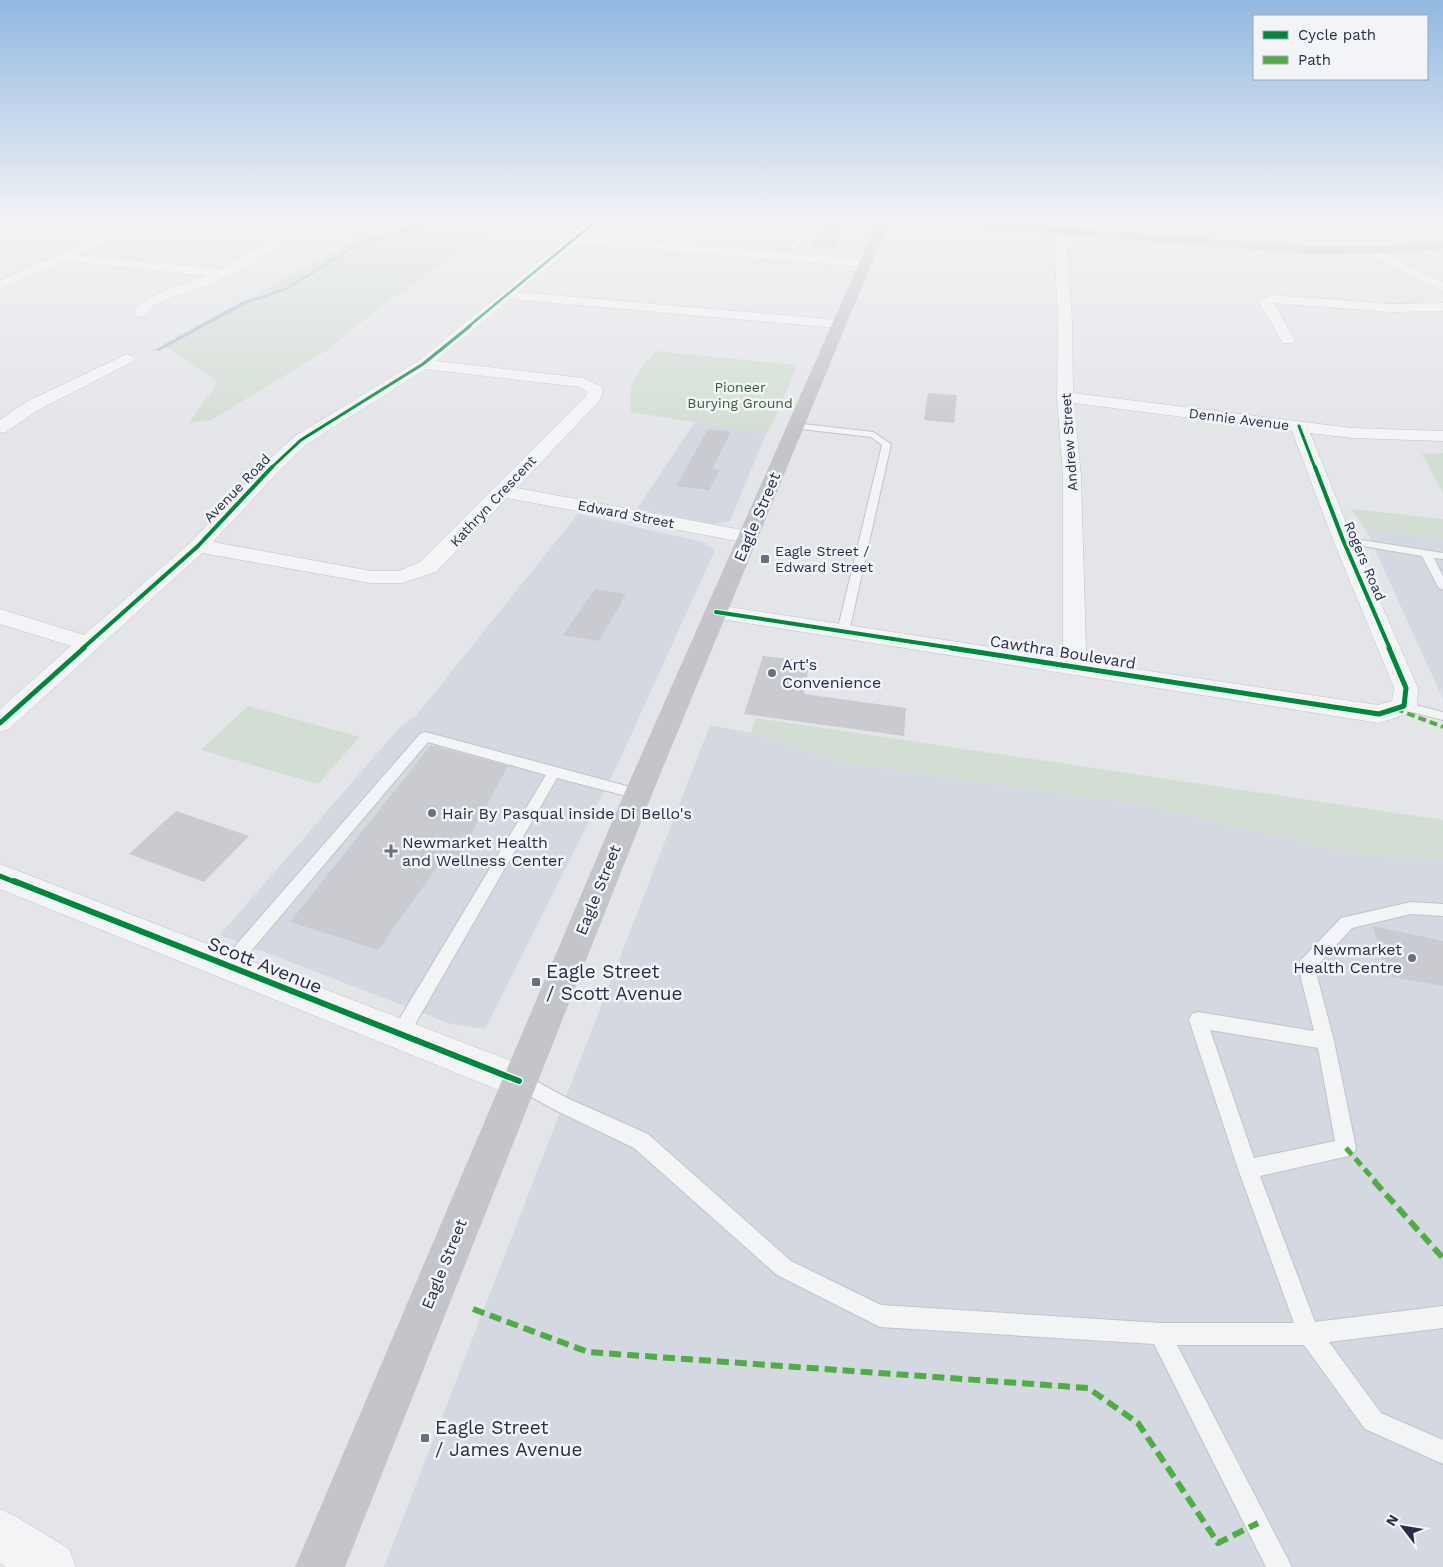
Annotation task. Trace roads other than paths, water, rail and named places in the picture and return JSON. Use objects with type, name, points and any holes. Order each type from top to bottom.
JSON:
[{"type":"main road","name":"Eagle Street","points":[[320,1567],[638,794],[853,289]]},
{"type":"street","points":[[140,312],[145,306],[161,297],[182,289]]},
{"type":"street","name":"Avenue Road","points":[[0,723],[198,546],[271,468],[301,440],[423,364],[514,289]]},
{"type":"street","name":"Andrew Street","points":[[1063,289],[1065,397],[1072,476],[1074,652],[1077,667]]},
{"type":"street","points":[[507,295],[838,324]]},
{"type":"street","points":[[1288,340],[1266,302],[1272,299],[1391,308],[1443,307]]},
{"type":"street","points":[[0,428],[32,406],[128,359]]},
{"type":"street","name":"Kathryn Crescent","points":[[198,546],[371,577],[402,577],[428,567],[594,397],[595,389],[582,383],[423,364]]},
{"type":"street","name":"Dennie Avenue","points":[[1065,397],[1352,433],[1443,436]]},
{"type":"street","name":"Rogers Road","points":[[1299,426],[1406,688],[1404,706]]},
{"type":"street","name":"Edward Street","points":[[503,490],[748,537]]},
{"type":"street","name":"Cawthra Boulevard","points":[[716,612],[1364,712],[1379,714],[1404,706]]},
{"type":"street","points":[[0,616],[42,632],[90,644]]},
{"type":"street","name":"Scott Avenue","points":[[0,876],[519,1081]]},
{"type":"street","points":[[0,1534],[51,1567]]},
{"type":"lane","points":[[795,426],[873,435],[887,444],[843,632]]},
{"type":"lane","points":[[1344,540],[1443,556]]},
{"type":"lane","points":[[1426,553],[1443,587]]},
{"type":"lane","points":[[1404,706],[1443,716]]},
{"type":"lane","points":[[228,966],[425,737],[638,794]]},
{"type":"lane","points":[[400,1034],[554,772]]},
{"type":"lane","points":[[1248,1169],[1346,1148],[1325,1041],[1306,966],[1347,923],[1411,908],[1443,910]]},
{"type":"lane","points":[[1325,1041],[1198,1020],[1248,1169],[1309,1334],[1373,1421],[1443,1452]]},
{"type":"lane","points":[[519,1081],[561,1104],[641,1141],[784,1268],[880,1316],[1160,1334],[1309,1334],[1443,1317]]},
{"type":"lane","points":[[1160,1334],[1280,1567]]},
{"type":"waterway","points":[[157,350],[242,304],[285,289]]},
{"type":"place","name":"Eagle Street / Edward Street","points":[[765,559]]},
{"type":"place","name":"Art's Convenience","points":[[772,673]]},
{"type":"place","name":"Hair By Pasqual inside Di Bello's","points":[[432,813]]},
{"type":"place","name":"Newmarket Health and Wellness Center","points":[[391,851]]},
{"type":"place","name":"Newmarket Health Centre","points":[[1412,958]]},
{"type":"place","name":"Eagle Street / Scott Avenue","points":[[536,982]]},
{"type":"place","name":"Eagle Street / James Avenue","points":[[425,1438]]},
{"type":"park label","name":"Pioneer Burying Ground","points":[[740,396]]}]
